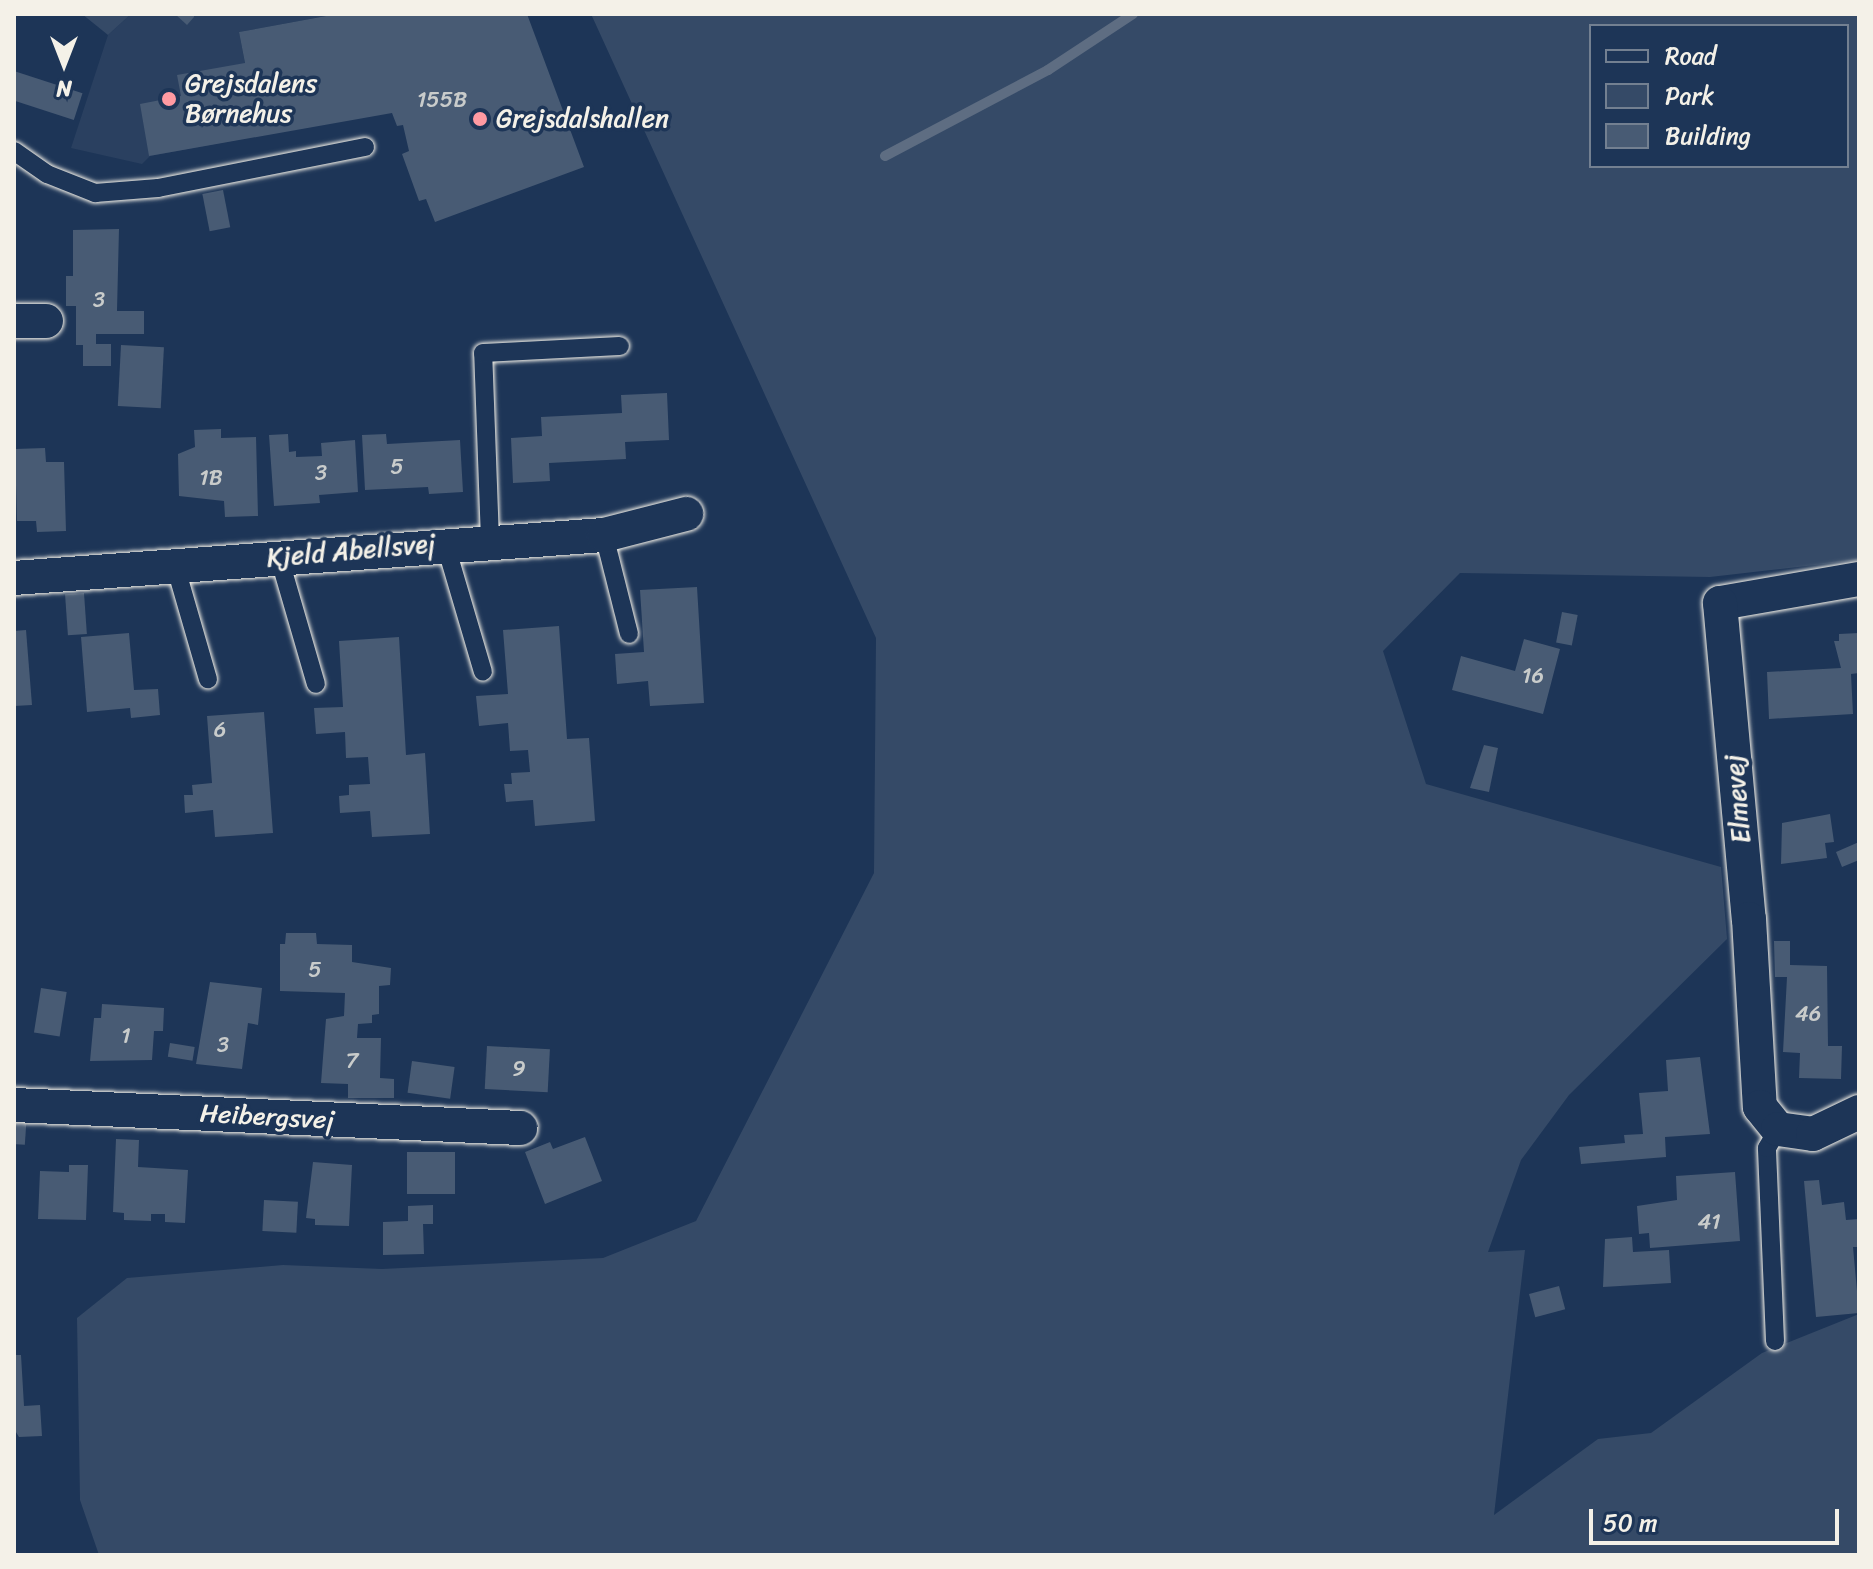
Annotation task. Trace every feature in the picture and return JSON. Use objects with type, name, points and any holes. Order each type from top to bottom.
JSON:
[{"type":"street","name":"Kjeld Abellsvej","points":[[14,578],[445,543],[604,535],[686,514]]},
{"type":"street","name":"Elmevej","points":[[1778,1129],[1760,1107],[1749,919],[1720,603],[1859,579]]},
{"type":"street","name":"Heibergsvej","points":[[14,1105],[520,1128]]},
{"type":"street","points":[[1778,1129],[1813,1134],[1859,1112]]},
{"type":"lane","points":[[14,151],[47,174],[95,193],[158,188],[365,147]]},
{"type":"lane","points":[[490,540],[483,353],[620,346]]},
{"type":"lane","points":[[604,535],[629,634]]},
{"type":"lane","points":[[445,543],[483,672]]},
{"type":"lane","points":[[279,557],[316,684]]},
{"type":"lane","points":[[175,565],[208,679]]},
{"type":"lane","points":[[1775,1341],[1767,1148],[1778,1129]]},
{"type":"shaded area","name":"Grejsdalens Børnehus","points":[[131,14],[337,14],[239,32],[259,136],[150,156],[142,164],[71,148],[108,35]]},
{"type":"green space","points":[[82,14],[131,14],[108,35]]},
{"type":"green space","points":[[591,14],[1859,14],[1859,560],[1710,577],[1460,573],[1383,651],[1426,784],[1721,867],[1727,939],[1569,1095],[1521,1160],[1488,1252],[1525,1250],[1494,1515],[1598,1439],[1651,1433],[1762,1353],[1859,1314],[1859,1555],[99,1555],[80,1500],[77,1318],[127,1278],[283,1265],[382,1269],[603,1258],[696,1221],[874,873],[876,638]]},
{"type":"building","points":[[175,14],[194,14],[194,17],[187,25]]},
{"type":"building","name":"Grejsdalshallen","points":[[337,14],[527,14],[584,167],[435,222],[426,199],[419,201],[402,154],[409,151],[403,125],[397,126],[392,113],[149,156],[140,104],[181,96],[177,75],[245,63],[239,32]]},
{"type":"building","points":[[14,71],[82,93],[74,120],[14,100]]},
{"type":"building","points":[[223,190],[230,227],[210,231],[202,194]]},
{"type":"building","points":[[119,229],[117,311],[144,311],[144,334],[96,334],[96,344],[111,344],[111,366],[83,366],[83,345],[76,345],[76,306],[66,306],[66,276],[73,276],[73,230]]},
{"type":"building","points":[[121,345],[164,347],[161,408],[118,406]]},
{"type":"building","points":[[667,393],[669,440],[625,442],[626,459],[549,463],[550,481],[513,483],[511,438],[542,436],[541,417],[622,413],[621,395]]},
{"type":"building","points":[[221,429],[221,438],[256,437],[258,516],[225,517],[224,501],[179,496],[178,454],[195,447],[194,430]]},
{"type":"building","points":[[288,434],[289,452],[296,451],[296,457],[322,456],[321,443],[355,440],[358,492],[319,495],[320,503],[274,506],[269,435]]},
{"type":"building","points":[[386,434],[387,444],[460,440],[463,492],[429,494],[428,487],[365,490],[362,435]]},
{"type":"building","points":[[45,448],[46,462],[64,462],[66,531],[37,532],[36,521],[17,521],[15,449]]},
{"type":"building","points":[[697,587],[704,703],[650,706],[648,681],[617,684],[615,654],[644,652],[640,590]]},
{"type":"building","points":[[84,593],[87,634],[68,635],[65,594]]},
{"type":"building","points":[[1562,612],[1578,615],[1572,645],[1556,642]]},
{"type":"building","points":[[559,626],[567,739],[589,738],[595,821],[535,826],[533,800],[506,802],[504,784],[512,784],[511,773],[530,772],[528,750],[510,751],[508,723],[479,726],[476,696],[508,694],[503,630]]},
{"type":"building","points":[[26,630],[32,705],[14,706],[14,631]]},
{"type":"building","points":[[129,633],[134,690],[158,689],[160,715],[131,718],[130,708],[87,712],[81,637]]},
{"type":"building","points":[[1859,633],[1859,673],[1851,674],[1853,714],[1769,719],[1767,672],[1841,668],[1834,641],[1839,641],[1839,634]]},
{"type":"building","points":[[399,637],[406,755],[425,753],[430,834],[372,837],[370,811],[340,813],[339,796],[349,795],[349,785],[370,784],[368,757],[346,758],[345,732],[316,734],[314,708],[343,707],[339,641]]},
{"type":"building","points":[[1524,639],[1560,649],[1543,714],[1452,690],[1461,656],[1515,671]]},
{"type":"building","points":[[264,712],[273,833],[215,837],[213,810],[185,813],[184,795],[193,795],[192,785],[212,783],[207,716]]},
{"type":"building","points":[[1484,745],[1498,748],[1489,792],[1470,788]]},
{"type":"building","points":[[1830,814],[1834,842],[1825,843],[1827,858],[1781,864],[1782,823]]},
{"type":"building","points":[[1859,842],[1859,860],[1842,867],[1836,852]]},
{"type":"building","points":[[286,933],[316,933],[317,944],[352,945],[352,962],[391,968],[390,985],[379,986],[379,1014],[372,1015],[372,1023],[358,1024],[357,1038],[381,1038],[380,1078],[394,1079],[394,1098],[348,1098],[348,1084],[321,1083],[326,1019],[344,1016],[345,993],[280,991],[280,944],[285,944]]},
{"type":"building","points":[[1774,941],[1790,941],[1790,965],[1827,966],[1828,1046],[1842,1046],[1841,1079],[1799,1078],[1800,1053],[1783,1052],[1787,977],[1775,977]]},
{"type":"building","points":[[210,982],[262,988],[258,1025],[248,1023],[242,1069],[196,1064]]},
{"type":"building","points":[[41,988],[67,992],[60,1037],[34,1032]]},
{"type":"building","points":[[102,1004],[164,1008],[163,1031],[154,1031],[152,1060],[90,1061],[94,1018],[101,1018]]},
{"type":"building","points":[[170,1043],[195,1047],[193,1061],[168,1057]]},
{"type":"building","points":[[487,1046],[550,1049],[548,1092],[485,1089]]},
{"type":"building","points":[[1700,1057],[1710,1134],[1665,1137],[1666,1157],[1581,1164],[1579,1147],[1625,1143],[1624,1135],[1643,1134],[1639,1093],[1668,1091],[1666,1060]]},
{"type":"building","points":[[412,1061],[455,1067],[450,1099],[408,1093]]},
{"type":"building","points":[[14,1113],[27,1114],[25,1145],[14,1144]]},
{"type":"building","points":[[585,1137],[602,1181],[545,1204],[525,1152],[550,1142],[553,1149]]},
{"type":"building","points":[[116,1139],[139,1140],[138,1167],[188,1170],[185,1223],[165,1222],[165,1214],[151,1214],[151,1221],[124,1220],[124,1213],[113,1212]]},
{"type":"building","points":[[407,1152],[455,1152],[455,1194],[407,1194]]},
{"type":"building","points":[[313,1162],[352,1165],[349,1226],[315,1225],[315,1219],[306,1218]]},
{"type":"building","points":[[69,1165],[88,1165],[86,1220],[38,1219],[40,1171],[69,1172]]},
{"type":"building","points":[[1735,1172],[1740,1241],[1650,1248],[1649,1233],[1639,1234],[1637,1206],[1677,1200],[1676,1176]]},
{"type":"building","points":[[1819,1180],[1822,1205],[1844,1202],[1846,1220],[1859,1219],[1859,1247],[1853,1247],[1859,1313],[1816,1317],[1804,1181]]},
{"type":"building","points":[[264,1200],[298,1202],[296,1233],[262,1231]]},
{"type":"building","points":[[433,1205],[433,1224],[423,1224],[424,1254],[383,1255],[383,1222],[408,1221],[408,1206]]},
{"type":"building","points":[[1632,1237],[1633,1252],[1669,1250],[1671,1283],[1603,1287],[1605,1239]]},
{"type":"building","points":[[1559,1286],[1565,1309],[1535,1317],[1529,1294]]},
{"type":"building","points":[[14,1355],[21,1355],[24,1406],[40,1405],[42,1436],[19,1437],[14,1429]]},
{"type":"waterway","points":[[885,156],[1048,70],[1133,14]]},
{"type":"place","name":"Grejsdalens Børnehus","points":[[169,99]]},
{"type":"place","name":"Grejsdalshallen","points":[[480,119]]}]
